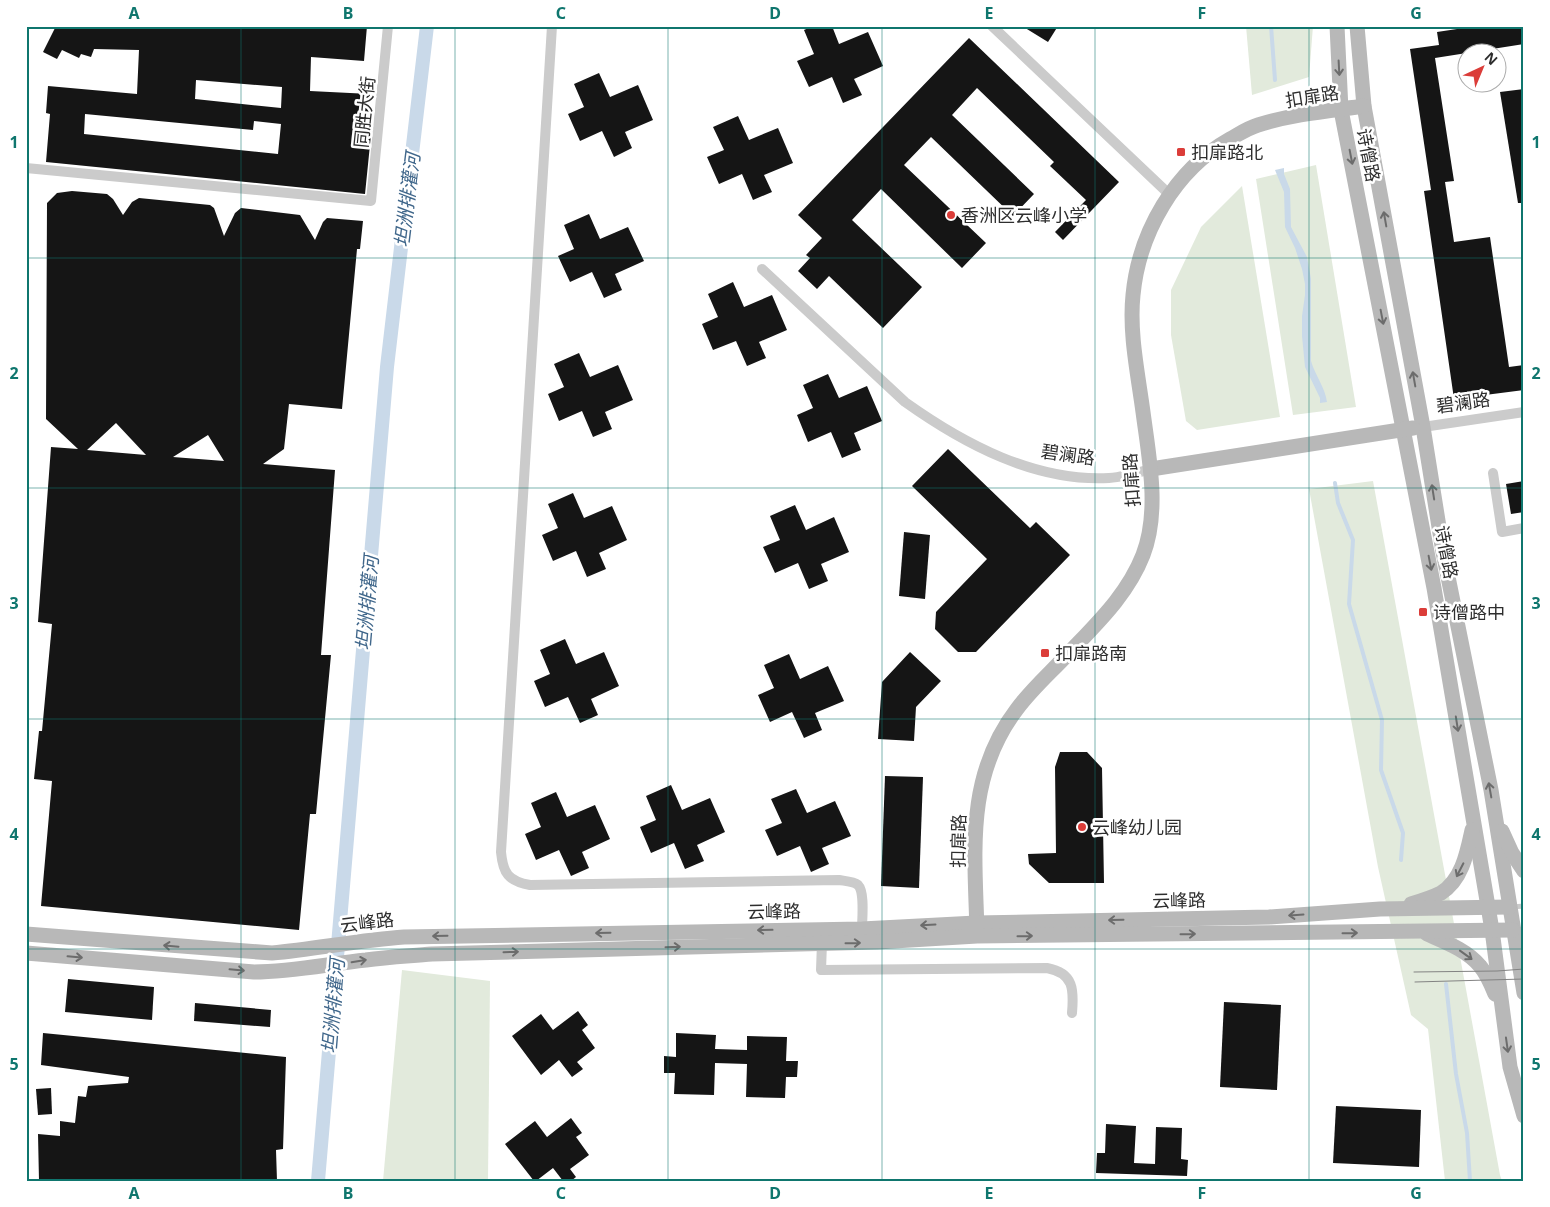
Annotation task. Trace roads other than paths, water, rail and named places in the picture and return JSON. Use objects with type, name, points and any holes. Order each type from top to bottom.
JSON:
[{"type":"street","name":"同胜大街","points":[[26,168],[372,201],[388,26]]},
{"type":"street","points":[[552,26],[501,852],[503,867],[513,880],[530,885],[838,880],[856,884],[860,887],[862,894],[862,928]]},
{"type":"street","points":[[992,26],[1170,195]]},
{"type":"street","name":"诗僧路","points":[[1337,26],[1341,110],[1434,588],[1492,930],[1510,1067],[1519,1081],[1524,1116]]},
{"type":"street","name":"诗僧路","points":[[1357,26],[1364,106],[1423,427],[1443,552],[1494,814],[1516,907],[1515,930],[1524,993]]},
{"type":"street","name":"扣扉路","points":[[977,929],[976,814],[982,780],[990,756],[1018,708],[1106,614],[1132,580],[1146,546],[1152,521],[1150,469],[1134,339],[1132,296],[1143,246],[1151,227],[1170,195],[1192,167],[1224,143],[1256,126],[1306,113],[1364,106]]},
{"type":"street","name":"碧澜路","points":[[762,269],[900,397],[926,417],[962,438],[1015,463],[1047,473],[1086,478],[1109,478],[1150,469],[1524,412]]},
{"type":"street","points":[[1493,473],[1502,532],[1524,528]]},
{"type":"street","points":[[1494,814],[1512,853],[1524,871]]},
{"type":"street","points":[[1397,909],[1433,896],[1447,888],[1462,867],[1474,824]]},
{"type":"street","name":"云峰路","points":[[26,953],[276,972],[366,960],[432,954],[877,942],[977,929],[1269,917],[1397,909],[1516,907]]},
{"type":"street","name":"云峰路","points":[[26,934],[272,953],[404,937],[862,928],[1423,932],[1515,930]]},
{"type":"street","points":[[1423,932],[1453,946],[1480,966],[1491,983],[1501,1007]]},
{"type":"street","points":[[822,944],[821,970],[1047,968],[1055,970],[1065,976],[1072,986],[1072,1013]]},
{"type":"water","points":[[1284,168],[1284,174],[1290,189],[1291,227],[1307,257],[1311,279],[1311,361],[1327,402],[1320,403],[1320,398],[1305,367],[1302,316],[1305,284],[1295,248],[1285,227],[1284,192],[1275,170]]},
{"type":"waterway","name":"坦洲排灌河","points":[[318,1181],[387,367],[427,26]]},
{"type":"waterway","points":[[1271,26],[1275,80]]},
{"type":"waterway","points":[[1335,483],[1338,503],[1353,540],[1349,604],[1382,720],[1381,770],[1403,833],[1401,860]]},
{"type":"waterway","points":[[1446,984],[1456,1074],[1467,1133],[1470,1181]]},
{"type":"tram line","points":[[1414,972],[1524,969]]},
{"type":"tram line","points":[[1415,982],[1524,979]]},
{"type":"place","name":"扣扉路北","points":[[1181,152]]},
{"type":"place","name":"香洲区云峰小学","points":[[951,215]]},
{"type":"place","name":"诗僧路中","points":[[1423,612]]},
{"type":"place","name":"扣扉路南","points":[[1045,653]]},
{"type":"place","name":"云峰幼儿园","points":[[1082,827]]}]
